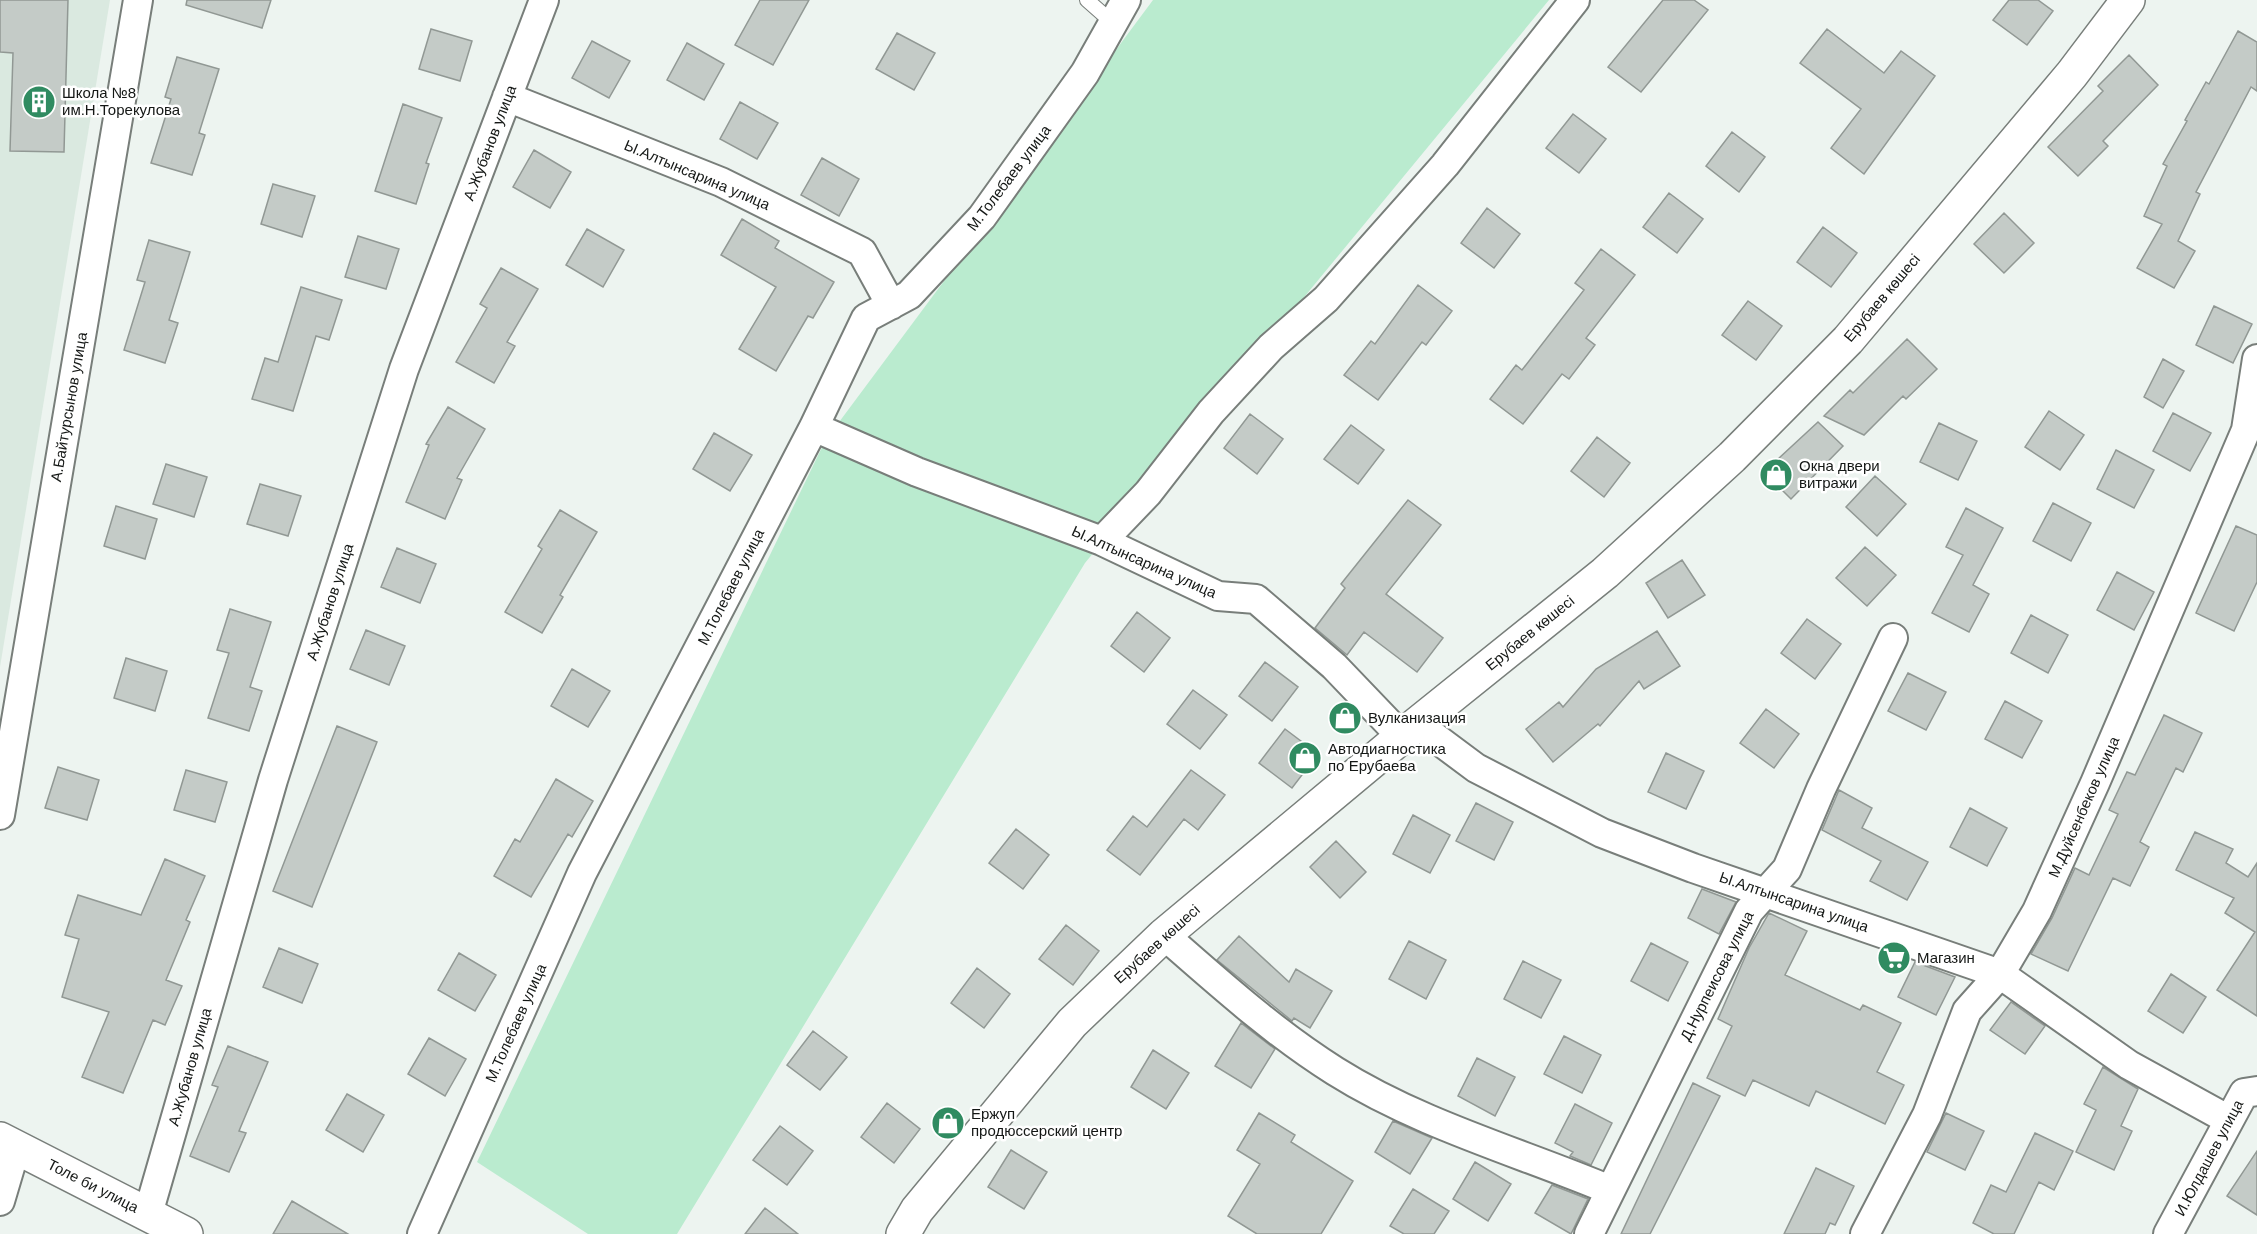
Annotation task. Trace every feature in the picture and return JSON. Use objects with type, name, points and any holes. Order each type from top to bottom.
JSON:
[{"type":"main road","name":"Ерубаев көшесі","points":[[903,1234],[917,1210],[1072,1023],[1164,935],[1605,573],[1732,457],[1848,339],[2072,74],[2128,0]]},
{"type":"main road","name":"Толе би улица","points":[[8,1143],[186,1234]]},
{"type":"street","name":"А.Байтурсынов улица","points":[[0,815],[138,0]]},
{"type":"street","name":"А.Жубанов улица","points":[[148,1214],[273,780],[400,380],[544,0]]},
{"type":"street","points":[[1102,541],[1148,492],[1218,404],[1270,347],[1326,299],[1445,165],[1575,0]]},
{"type":"street","name":"М.Толебаев улица","points":[[422,1234],[582,873],[814,427],[866,318],[909,295],[982,218],[1085,73],[1120,11]]},
{"type":"street","name":"Ы.Алтынсарина улица","points":[[507,97],[721,182],[861,252],[891,305]]},
{"type":"street","name":"М.Дуйсенбеков улица","points":[[1865,1234],[1927,1115],[1966,1011],[2000,974],[2037,911],[2095,783],[2246,430],[2254,394],[2257,359]]},
{"type":"street","name":"Ы.Алтынсарина улица","points":[[814,427],[917,472],[1102,541],[1218,596],[1256,599],[1410,731],[1476,768],[1602,833],[1693,868],[2000,974],[2128,1065],[2229,1120]]},
{"type":"street","name":"Д.Нурпеисова улица","points":[[1589,1234],[1749,911],[1787,869],[1821,789],[1893,638]]},
{"type":"street","points":[[1164,935],[1256,1015],[1336,1072],[1426,1118],[1610,1190]]},
{"type":"street","name":"И.Юлдашев улица","points":[[2168,1234],[2244,1093],[2257,1091]]},
{"type":"street","points":[[0,1201],[8,1143]]},
{"type":"lane","points":[[1087,0],[1120,11]]},
{"type":"shaded area","points":[[0,0],[110,0],[0,667]]},
{"type":"green space","points":[[1153,0],[1549,0],[1085,563],[677,1234],[588,1234],[477,1162],[825,441]]},
{"type":"building","name":"Школа №8 им.Н.Торекулова","points":[[0,0],[68,0],[64,152],[10,151],[13,53],[0,52]]},
{"type":"building","points":[[187,0],[271,0],[262,28],[186,5]]},
{"type":"building","points":[[760,0],[809,0],[773,65],[735,45]]},
{"type":"building","points":[[1663,0],[1694,0],[1708,10],[1641,92],[1608,67]]},
{"type":"building","points":[[2009,0],[2038,0],[2053,11],[2027,45],[1993,20]]},
{"type":"building","points":[[431,29],[472,41],[460,81],[419,69]]},
{"type":"building","points":[[1827,29],[1884,73],[1901,51],[1935,76],[1864,174],[1831,148],[1861,109],[1800,63]]},
{"type":"building","points":[[2238,31],[2257,42],[2257,91],[2251,87],[2196,192],[2200,194],[2178,241],[2195,251],[2174,288],[2137,268],[2162,224],[2144,216],[2167,166],[2163,164],[2187,121],[2185,120],[2206,82],[2209,84]]},
{"type":"building","points":[[897,33],[935,53],[914,90],[876,69]]},
{"type":"building","points":[[592,41],[630,61],[609,98],[572,78]]},
{"type":"building","points":[[687,43],[724,64],[704,100],[667,80]]},
{"type":"building","points":[[2129,55],[2158,85],[2103,141],[2108,146],[2078,176],[2048,147],[2103,91],[2098,86]]},
{"type":"building","points":[[177,57],[219,69],[199,133],[205,135],[192,175],[151,163],[171,99],[165,97]]},
{"type":"building","points":[[740,102],[778,123],[757,159],[720,139]]},
{"type":"building","points":[[403,104],[442,118],[426,163],[429,164],[416,204],[375,191]]},
{"type":"building","points":[[1573,114],[1606,139],[1579,173],[1546,148]]},
{"type":"building","points":[[1732,132],[1765,157],[1739,192],[1706,166]]},
{"type":"building","points":[[534,150],[571,172],[550,208],[513,187]]},
{"type":"building","points":[[822,158],[859,179],[839,216],[801,195]]},
{"type":"building","points":[[273,184],[315,196],[302,237],[261,224]]},
{"type":"building","points":[[1669,193],[1703,219],[1677,253],[1643,227]]},
{"type":"building","points":[[1487,208],[1520,234],[1494,268],[1461,243]]},
{"type":"building","points":[[2004,213],[2034,243],[2004,273],[1974,244]]},
{"type":"building","points":[[742,219],[779,241],[775,248],[834,282],[813,318],[808,316],[776,371],[739,349],[776,287],[721,255]]},
{"type":"building","points":[[1823,227],[1857,253],[1831,287],[1797,262]]},
{"type":"building","points":[[587,229],[624,250],[603,287],[566,265]]},
{"type":"building","points":[[358,236],[399,249],[386,289],[345,277]]},
{"type":"building","points":[[149,240],[190,252],[169,320],[178,323],[165,363],[124,350],[145,282],[137,280]]},
{"type":"building","points":[[1601,249],[1635,275],[1586,338],[1595,345],[1569,379],[1562,374],[1523,424],[1490,399],[1516,365],[1522,370],[1584,290],[1575,283]]},
{"type":"building","points":[[501,268],[538,289],[507,342],[515,346],[494,383],[456,362],[487,308],[480,304]]},
{"type":"building","points":[[1418,285],[1452,311],[1426,345],[1422,342],[1378,400],[1344,375],[1371,341],[1375,344]]},
{"type":"building","points":[[301,287],[342,300],[329,340],[316,336],[293,411],[252,399],[265,358],[278,362]]},
{"type":"building","points":[[1748,301],[1782,326],[1756,360],[1722,335]]},
{"type":"building","points":[[2214,306],[2252,324],[2233,363],[2196,345]]},
{"type":"building","points":[[1907,339],[1937,369],[1906,399],[1903,396],[1864,435],[1824,416],[1850,390],[1853,393]]},
{"type":"building","points":[[2163,359],[2184,371],[2163,408],[2144,397]]},
{"type":"building","points":[[448,407],[485,429],[457,478],[462,480],[445,519],[406,502],[429,445],[426,444]]},
{"type":"building","points":[[2049,411],[2084,435],[2060,470],[2025,447]]},
{"type":"building","points":[[2173,413],[2211,433],[2190,471],[2153,451]]},
{"type":"building","points":[[1250,414],[1283,439],[1257,474],[1224,448]]},
{"type":"building","points":[[1818,422],[1843,446],[1791,499],[1764,472]]},
{"type":"building","points":[[1939,423],[1977,441],[1958,480],[1920,462]]},
{"type":"building","points":[[1351,425],[1384,450],[1358,484],[1324,459]]},
{"type":"building","points":[[714,433],[752,455],[730,491],[693,469]]},
{"type":"building","points":[[1597,437],[1630,463],[1604,497],[1571,471]]},
{"type":"building","points":[[2116,450],[2154,470],[2134,508],[2097,489]]},
{"type":"building","points":[[166,464],[207,477],[194,517],[153,504]]},
{"type":"building","points":[[1875,476],[1906,504],[1877,536],[1846,507]]},
{"type":"building","points":[[260,484],[301,496],[288,536],[247,524]]},
{"type":"building","points":[[1408,500],[1441,525],[1386,594],[1443,638],[1417,672],[1364,632],[1347,655],[1315,628],[1345,588],[1341,584]]},
{"type":"building","points":[[2053,503],[2091,523],[2071,561],[2033,541]]},
{"type":"building","points":[[116,506],[157,519],[145,559],[104,546]]},
{"type":"building","points":[[1966,508],[2003,528],[1973,585],[1989,594],[1969,632],[1932,613],[1963,555],[1946,547]]},
{"type":"building","points":[[560,510],[597,532],[560,595],[563,597],[542,633],[505,612],[542,549],[538,546]]},
{"type":"building","points":[[2236,526],[2257,535],[2257,582],[2234,631],[2196,613]]},
{"type":"building","points":[[1865,547],[1896,575],[1867,606],[1836,578]]},
{"type":"building","points":[[397,548],[436,564],[420,603],[381,587]]},
{"type":"building","points":[[1682,560],[1705,595],[1668,618],[1646,583]]},
{"type":"building","points":[[2117,572],[2154,592],[2134,630],[2097,610]]},
{"type":"building","points":[[230,609],[271,622],[250,687],[262,691],[249,731],[208,718],[229,653],[217,650]]},
{"type":"building","points":[[1137,612],[1170,638],[1144,672],[1111,646]]},
{"type":"building","points":[[2031,615],[2068,635],[2048,673],[2011,653]]},
{"type":"building","points":[[1807,619],[1841,644],[1815,679],[1781,653]]},
{"type":"building","points":[[366,630],[405,646],[389,685],[350,669]]},
{"type":"building","points":[[1657,631],[1680,666],[1644,689],[1639,681],[1600,726],[1598,724],[1553,762],[1526,729],[1559,702],[1563,707],[1596,669]]},
{"type":"building","points":[[126,658],[167,671],[155,711],[114,698]]},
{"type":"building","points":[[1265,662],[1298,687],[1272,721],[1239,696]]},
{"type":"building","points":[[572,669],[610,691],[588,727],[551,706]]},
{"type":"building","points":[[1908,673],[1946,692],[1926,730],[1888,711]]},
{"type":"building","points":[[1193,690],[1227,715],[1200,749],[1167,724]]},
{"type":"building","points":[[2005,701],[2042,721],[2022,758],[1985,739]]},
{"type":"building","points":[[1766,709],[1799,734],[1774,768],[1740,743]]},
{"type":"building","points":[[2164,715],[2202,733],[2183,772],[2176,768],[2140,842],[2149,847],[2130,886],[2113,878],[2068,971],[2031,954],[2052,918],[2075,868],[2089,875],[2118,814],[2109,810],[2127,772],[2135,775]]},
{"type":"building","points":[[337,726],[377,742],[312,907],[273,891]]},
{"type":"building","points":[[1285,729],[1318,754],[1292,788],[1259,763]]},
{"type":"building","points":[[1666,753],[1704,771],[1686,809],[1648,792]]},
{"type":"building","points":[[58,767],[99,780],[87,820],[45,808]]},
{"type":"building","points":[[186,770],[227,782],[215,822],[174,810]]},
{"type":"building","points":[[1191,770],[1225,795],[1198,830],[1184,819],[1140,875],[1107,850],[1133,816],[1147,827]]},
{"type":"building","points":[[556,779],[593,801],[572,837],[568,834],[531,897],[494,876],[515,839],[520,842]]},
{"type":"building","points":[[1839,790],[1872,808],[1862,828],[1928,862],[1907,900],[1870,881],[1881,861],[1822,830]]},
{"type":"building","points":[[1476,803],[1513,822],[1494,860],[1456,841]]},
{"type":"building","points":[[1970,808],[2007,828],[1987,866],[1950,847]]},
{"type":"building","points":[[1413,815],[1450,835],[1430,873],[1393,854]]},
{"type":"building","points":[[1016,829],[1049,855],[1023,889],[989,863]]},
{"type":"building","points":[[2195,832],[2233,849],[2226,863],[2248,877],[2257,863],[2257,1016],[2217,990],[2255,932],[2225,913],[2234,898],[2176,870]]},
{"type":"building","points":[[1336,841],[1366,872],[1340,898],[1310,867]]},
{"type":"building","points":[[165,859],[205,876],[186,920],[190,922],[166,980],[182,986],[165,1025],[153,1020],[123,1093],[82,1077],[109,1012],[62,997],[79,939],[65,935],[78,895],[141,915]]},
{"type":"building","points":[[1702,889],[1736,902],[1719,934],[1688,918]]},
{"type":"building","points":[[1769,913],[1807,931],[1785,975],[1860,1010],[1863,1005],[1901,1023],[1877,1072],[1904,1085],[1885,1124],[1816,1091],[1809,1106],[1753,1080],[1745,1096],[1707,1078],[1732,1026],[1718,1019],[1749,948]]},
{"type":"building","points":[[1066,925],[1099,951],[1073,985],[1039,959]]},
{"type":"building","points":[[1239,936],[1289,982],[1296,969],[1332,991],[1310,1028],[1294,1018],[1292,1021],[1217,960]]},
{"type":"building","points":[[1409,941],[1446,960],[1426,999],[1389,979]]},
{"type":"building","points":[[1651,943],[1688,962],[1668,1001],[1631,981]]},
{"type":"building","points":[[279,948],[318,964],[302,1003],[263,987]]},
{"type":"building","points":[[459,953],[496,975],[475,1011],[438,990]]},
{"type":"building","points":[[1523,961],[1561,980],[1541,1018],[1504,999]]},
{"type":"building","points":[[1915,962],[1955,977],[1936,1015],[1898,997]]},
{"type":"building","points":[[977,968],[1010,994],[984,1028],[951,1003]]},
{"type":"building","points":[[2171,974],[2206,997],[2183,1033],[2148,1011]]},
{"type":"building","points":[[2011,1002],[2045,1026],[2025,1054],[1990,1030]]},
{"type":"building","points":[[1241,1023],[1275,1049],[1251,1088],[1215,1066]]},
{"type":"building","points":[[813,1031],[847,1057],[820,1090],[787,1065]]},
{"type":"building","points":[[1564,1036],[1601,1055],[1582,1093],[1544,1074]]},
{"type":"building","points":[[429,1038],[466,1059],[445,1096],[408,1074]]},
{"type":"building","points":[[228,1046],[268,1062],[239,1131],[246,1133],[229,1172],[190,1156],[218,1087],[212,1085]]},
{"type":"building","points":[[1153,1050],[1189,1073],[1166,1109],[1131,1087]]},
{"type":"building","points":[[1477,1058],[1515,1077],[1495,1116],[1458,1096]]},
{"type":"building","points":[[2103,1067],[2138,1089],[2121,1126],[2132,1131],[2114,1170],[2076,1152],[2096,1110],[2084,1104]]},
{"type":"building","points":[[1693,1083],[1720,1096],[1650,1234],[1621,1234]]},
{"type":"building","points":[[347,1094],[384,1115],[363,1152],[326,1130]]},
{"type":"building","points":[[887,1103],[920,1129],[894,1163],[861,1137]]},
{"type":"building","points":[[1575,1104],[1612,1123],[1591,1165],[1570,1156],[1573,1152],[1555,1143]]},
{"type":"building","points":[[1259,1113],[1295,1135],[1291,1142],[1353,1181],[1321,1234],[1257,1234],[1228,1216],[1260,1164],[1237,1150]]},
{"type":"building","points":[[1946,1113],[1984,1131],[1965,1170],[1927,1152]]},
{"type":"building","points":[[1393,1121],[1432,1138],[1410,1174],[1375,1152]]},
{"type":"building","points":[[780,1126],[813,1151],[787,1185],[753,1160]]},
{"type":"building","points":[[2035,1133],[2073,1151],[2054,1190],[2039,1182],[2014,1234],[1994,1234],[1973,1223],[1991,1185],[2006,1192]]},
{"type":"building","points":[[1011,1150],[1047,1172],[1024,1209],[988,1187]]},
{"type":"building","points":[[2257,1151],[2257,1215],[2227,1196]]},
{"type":"building","points":[[1475,1162],[1511,1184],[1488,1221],[1453,1199]]},
{"type":"building","points":[[1816,1168],[1854,1186],[1835,1225],[1830,1223],[1825,1234],[1784,1234]]},
{"type":"building","points":[[1552,1185],[1588,1199],[1571,1234],[1535,1213]]},
{"type":"building","points":[[1413,1189],[1449,1211],[1434,1234],[1404,1234],[1390,1226]]},
{"type":"building","points":[[292,1201],[348,1234],[273,1234]]},
{"type":"building","points":[[765,1208],[798,1234],[745,1234]]},
{"type":"place","name":"Школа №8 им.Н.Торекулова","points":[[39,102]]},
{"type":"place","name":"Окна двери витражи","points":[[1776,475]]},
{"type":"place","name":"Вулканизация","points":[[1345,718]]},
{"type":"place","name":"Автодиагностика по Ерубаева","points":[[1305,758]]},
{"type":"place","name":"Магазин","points":[[1894,958]]},
{"type":"place","name":"Ержуп продюссерский центр","points":[[948,1123]]}]
